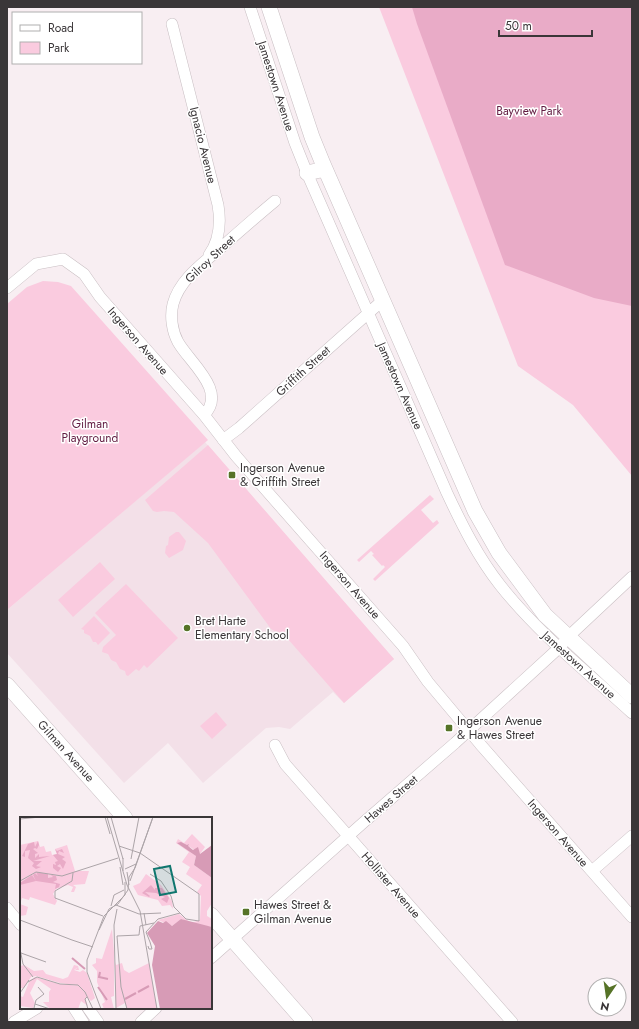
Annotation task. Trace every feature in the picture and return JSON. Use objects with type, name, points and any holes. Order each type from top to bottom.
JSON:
[{"type":"street","name":"Jamestown Avenue","points":[[250,7],[295,143],[307,173],[447,493],[471,540],[500,584],[536,625],[564,642],[632,696]]},
{"type":"street","name":"Jamestown Avenue","points":[[269,7],[324,169],[470,499],[487,533],[499,553],[564,642],[632,713]]},
{"type":"street","name":"Ignacio Avenue","points":[[172,24],[220,218],[220,229],[217,240],[212,251],[203,264]]},
{"type":"street","points":[[307,173],[324,169]]},
{"type":"street","name":"Gilroy Street","points":[[204,415],[211,404],[208,386],[199,368],[184,351],[178,341],[173,329],[173,305],[177,293],[188,278],[275,201]]},
{"type":"street","name":"Ingerson Avenue","points":[[7,288],[36,264],[63,260],[84,274],[100,297],[204,415],[223,440],[404,646],[428,682],[632,917]]},
{"type":"street","name":"Griffith Street","points":[[223,440],[239,428],[382,301]]},
{"type":"street","name":"Hawes Street","points":[[212,957],[469,730],[632,577]]},
{"type":"street","name":"Gilman Avenue","points":[[7,685],[124,817]]},
{"type":"street","name":"Hollister Avenue","points":[[275,745],[284,764],[512,1022]]},
{"type":"street","points":[[592,871],[632,836]]},
{"type":"street","points":[[7,908],[20,924]]},
{"type":"street","points":[[212,916],[305,1022]]},
{"type":"street","points":[[75,1009],[83,1022]]},
{"type":"street","points":[[89,1009],[98,1022]]},
{"type":"street","points":[[141,1022],[155,1009]]},
{"type":"street","points":[[14,1022],[32,1011]]},
{"type":"shaded area","name":"Bret Harte Elementary School","points":[[205,442],[394,659],[344,703],[333,692],[290,729],[279,727],[266,728],[203,783],[168,743],[124,783],[7,653],[7,610]]},
{"type":"green space","name":"Bayview Park","points":[[379,7],[632,7],[632,476],[573,405],[518,366]]},
{"type":"green space","name":"Bayview Park","points":[[412,7],[632,7],[632,306],[594,298],[505,265]]},
{"type":"green space","name":"Gilman Playground","points":[[43,281],[58,282],[71,286],[208,440],[7,610],[7,304],[27,287]]},
{"type":"green space","points":[[208,445],[394,659],[344,703],[287,638],[271,629],[208,543],[174,512],[153,511],[145,500]]},
{"type":"green space","points":[[430,495],[434,499],[421,510],[433,523],[437,520],[439,523],[375,581],[373,579],[385,567],[383,565],[382,566],[372,555],[374,554],[371,551],[359,562],[357,560]]},
{"type":"green space","points":[[176,532],[179,532],[186,541],[183,550],[169,558],[165,553],[166,546],[168,545],[169,537]]},
{"type":"green space","points":[[100,562],[115,579],[73,617],[58,600]]},
{"type":"green space","points":[[126,584],[178,638],[147,668],[144,665],[139,671],[136,669],[128,676],[126,675],[125,671],[120,669],[116,662],[111,660],[108,654],[102,652],[103,647],[116,635],[95,613]]},
{"type":"green space","points":[[94,616],[110,633],[98,645],[96,642],[93,642],[90,636],[84,633],[84,630],[81,629]]},
{"type":"green space","points":[[216,712],[227,725],[212,739],[200,726]]},
{"type":"place","name":"Ingerson Avenue & Griffith Street","points":[[232,475]]},
{"type":"place","name":"Bret Harte Elementary School","points":[[187,628]]},
{"type":"place","name":"Ingerson Avenue & Hawes Street","points":[[449,728]]},
{"type":"place","name":"Hawes Street & Gilman Avenue","points":[[246,912]]}]
